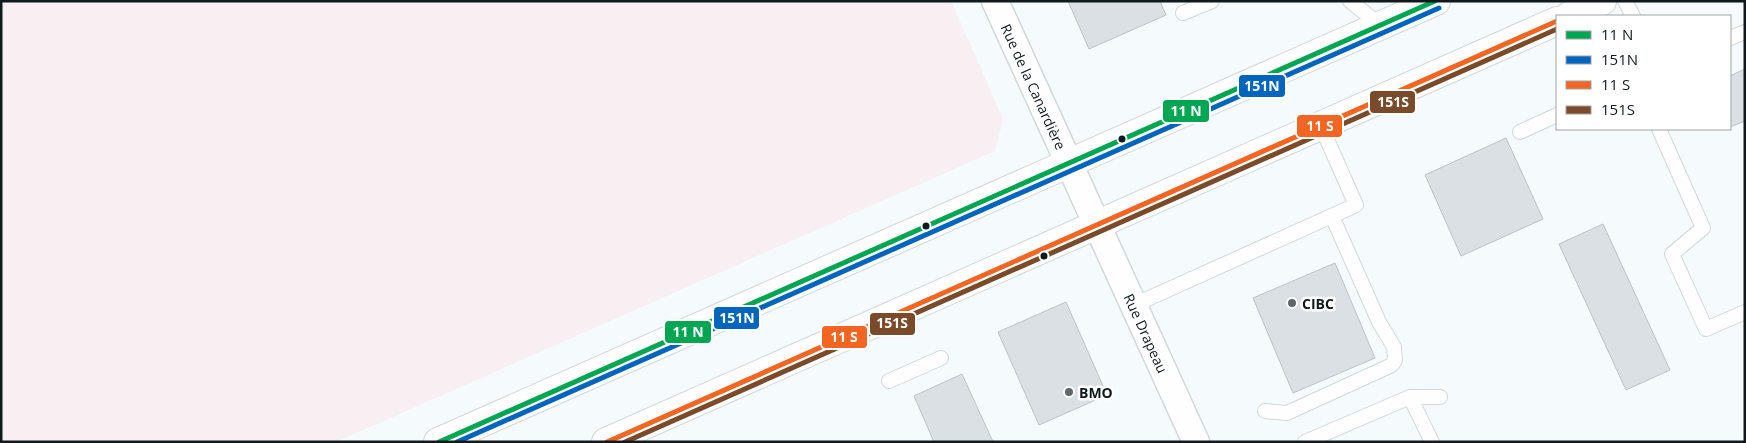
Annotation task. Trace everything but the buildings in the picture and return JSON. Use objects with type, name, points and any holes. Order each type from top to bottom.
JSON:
[{"type":"main road","points":[[438,442],[1436,1]]},
{"type":"main road","points":[[1570,15],[1602,1]]},
{"type":"main road","points":[[606,442],[1556,21]]},
{"type":"street","name":"Rue de la Canardière","points":[[995,1],[1068,163],[1098,224]]},
{"type":"street","name":"Rue Drapeau","points":[[1098,224],[1196,442]]},
{"type":"lane","points":[[1184,13],[1212,1]]},
{"type":"lane","points":[[1350,1],[1380,26]]},
{"type":"lane","points":[[1625,1],[1632,15]]},
{"type":"lane","points":[[1731,38],[1745,32]]},
{"type":"lane","points":[[1520,132],[1556,115]]},
{"type":"lane","points":[[1134,305],[1356,205],[1321,126]]},
{"type":"lane","points":[[1660,130],[1702,228],[1672,254],[1706,329],[1745,312]]},
{"type":"lane","points":[[1265,411],[1287,413],[1392,365],[1395,360],[1394,347],[1379,322],[1332,216]]},
{"type":"lane","points":[[890,381],[941,358]]},
{"type":"lane","points":[[1305,442],[1410,397],[1440,397]]},
{"type":"lane","points":[[1410,397],[1432,442]]},
{"type":"shaded area","points":[[1,1],[951,1],[1003,119],[995,151],[336,442],[1,442]]},
{"type":"transit line","points":[[439,442],[1435,1]]},
{"type":"transit line","name":"151N","points":[[457,442],[1439,8]]},
{"type":"transit line","points":[[607,442],[1556,21]]},
{"type":"transit line","name":"151S","points":[[625,442],[1556,29]]},
{"type":"place","name":"CIBC","points":[[1292,303]]},
{"type":"place","name":"BMO","points":[[1069,392]]}]
